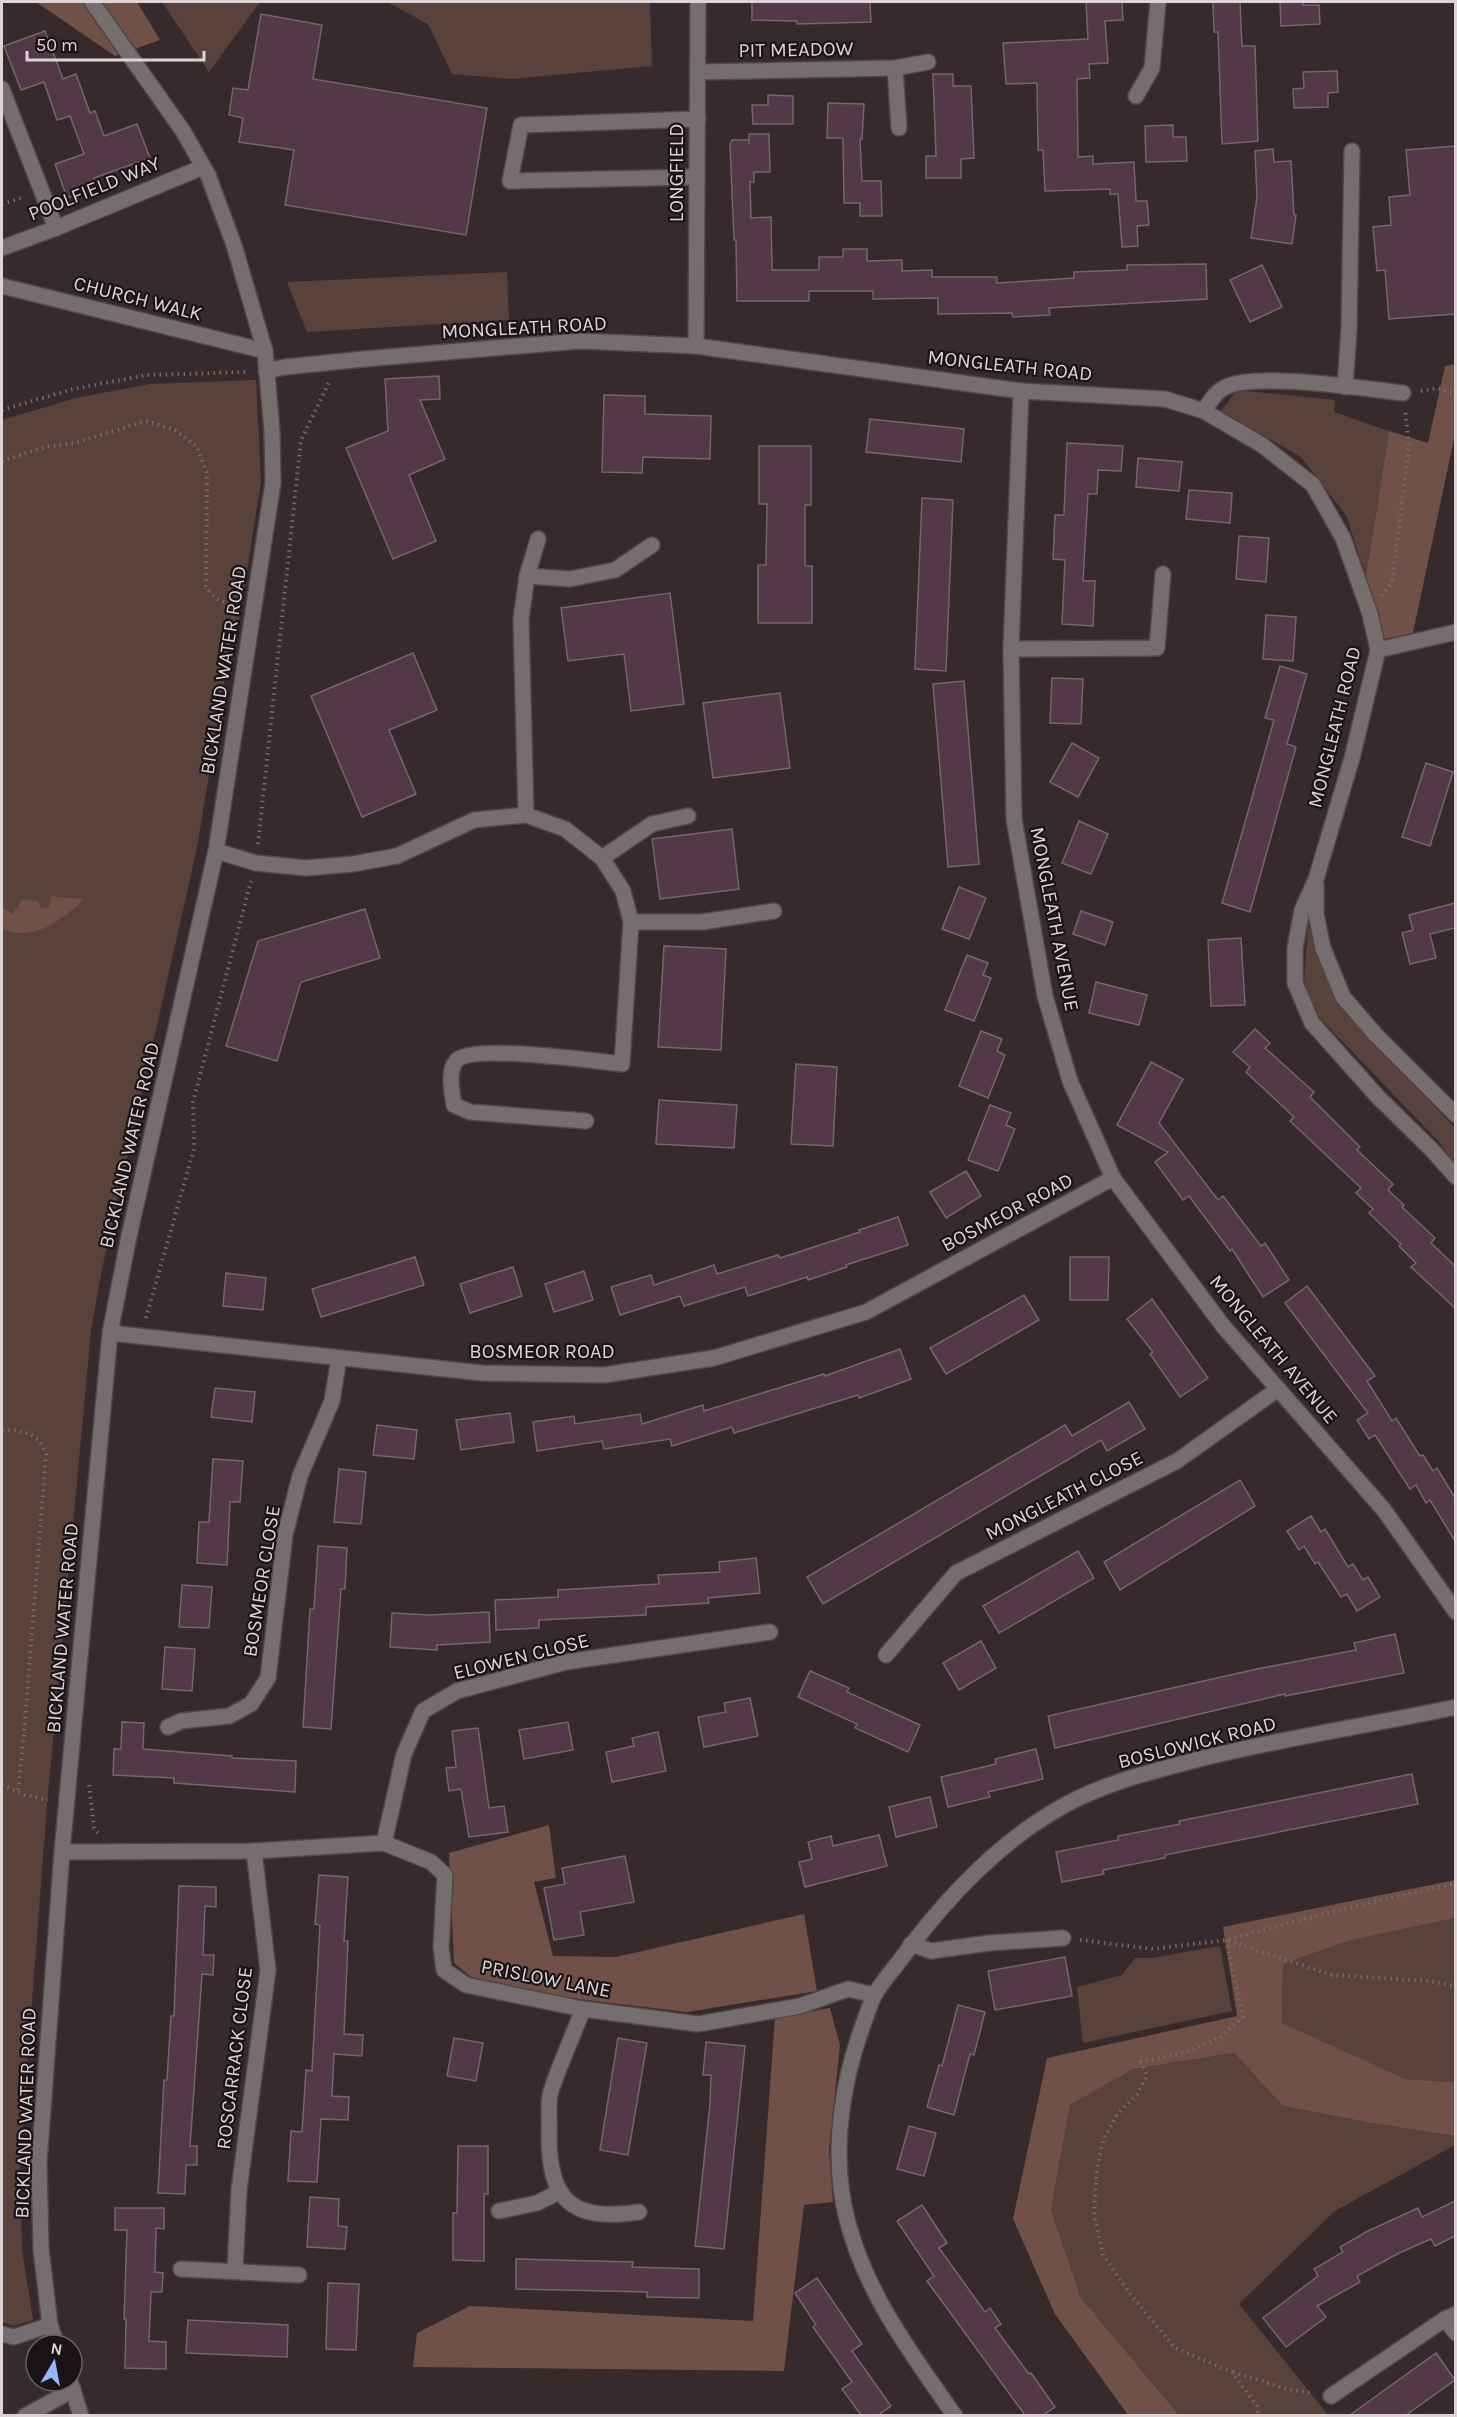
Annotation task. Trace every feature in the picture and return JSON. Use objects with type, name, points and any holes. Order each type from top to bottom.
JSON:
[{"type":"street","name":"BICKLAND WATER ROAD","points":[[53,2333],[41,2249],[39,2163],[62,1852],[110,1333],[129,1236],[216,851],[273,483],[272,430],[265,351],[234,245],[203,167],[183,131],[92,2]]},
{"type":"street","name":"LONGFIELD","points":[[696,346],[698,2]]},
{"type":"street","points":[[1136,96],[1152,69],[1158,2]]},
{"type":"street","name":"PIT MEADOW","points":[[698,72],[895,68],[928,62]]},
{"type":"street","points":[[895,68],[899,128]]},
{"type":"street","points":[[2,89],[40,192],[56,228]]},
{"type":"street","points":[[697,177],[510,181],[521,125],[698,119]]},
{"type":"street","points":[[1346,387],[1352,152]]},
{"type":"street","name":"POOLFIELD WAY","points":[[2,248],[203,167]]},
{"type":"street","name":"CHURCH WALK","points":[[2,286],[265,351]]},
{"type":"street","name":"MONGLEATH ROAD","points":[[266,371],[364,359],[580,341],[696,346],[1021,391],[1165,399],[1204,411],[1262,445],[1313,485],[1343,538],[1370,614],[1378,650],[1352,758],[1316,879],[1302,910],[1295,948],[1295,983],[1312,1023],[1378,1097],[1432,1150],[1455,1178]]},
{"type":"street","points":[[1204,411],[1223,388],[1241,382],[1286,381],[1403,393]]},
{"type":"street","name":"MONGLEATH AVENUE","points":[[1021,391],[1011,649],[1014,819],[1045,996],[1070,1081],[1113,1178],[1223,1326],[1384,1510],[1455,1612]]},
{"type":"street","points":[[526,815],[521,619],[526,576],[537,539]]},
{"type":"street","points":[[526,576],[570,579],[615,570],[652,545]]},
{"type":"street","points":[[1011,649],[1157,648],[1163,574]]},
{"type":"street","points":[[1378,650],[1455,632]]},
{"type":"street","points":[[216,851],[256,863],[306,868],[353,864],[397,856],[474,820],[526,815],[565,830],[602,858],[623,891],[631,922],[622,1064],[491,1053],[469,1055],[459,1058],[454,1065],[451,1087],[454,1105],[470,1112],[586,1121]]},
{"type":"street","points":[[602,858],[652,824],[688,816]]},
{"type":"street","name":"MONGLEATH ROAD","points":[[1316,879],[1316,914],[1323,948],[1342,997],[1455,1115]]},
{"type":"street","points":[[631,922],[702,922],[774,910]]},
{"type":"street","name":"BOSMEOR ROAD","points":[[110,1333],[482,1373],[604,1375],[714,1358],[866,1312],[1113,1178]]},
{"type":"street","name":"BOSMEOR CLOSE","points":[[168,1727],[181,1721],[229,1716],[251,1704],[268,1678],[285,1535],[300,1476],[332,1401],[339,1358]]},
{"type":"street","name":"MONGLEATH CLOSE","points":[[886,1654],[956,1573],[1177,1461],[1278,1389]]},
{"type":"street","name":"ELOWEN CLOSE","points":[[384,1843],[404,1754],[423,1711],[457,1691],[566,1662],[770,1632]]},
{"type":"street","name":"BOSLOWICK ROAD","points":[[955,2415],[903,2343],[865,2272],[847,2222],[839,2160],[842,2106],[853,2053],[874,1995],[953,1894],[1004,1846],[1076,1800],[1136,1775],[1223,1754],[1455,1707]]},
{"type":"street","name":"PRISLOW LANE","points":[[62,1852],[254,1851],[384,1843],[431,1862],[445,1875],[441,1947],[444,1970],[466,1985],[583,2008],[698,2024],[800,2006],[848,1989],[874,1995]]},
{"type":"street","name":"ROSCARRACK CLOSE","points":[[235,2270],[240,2190],[268,1970],[254,1851]]},
{"type":"street","points":[[912,1944],[932,1951],[1064,1938]]},
{"type":"street","points":[[583,2008],[550,2093],[549,2154],[554,2180],[559,2192],[579,2210],[614,2215],[639,2212]]},
{"type":"street","points":[[499,2211],[537,2204],[559,2192]]},
{"type":"street","points":[[181,2269],[299,2275]]},
{"type":"street","points":[[1331,2396],[1450,2317],[1455,2332]]},
{"type":"street","points":[[2,2334],[14,2337],[50,2325]]},
{"type":"street","points":[[25,2415],[60,2393]]},
{"type":"street","points":[[73,2393],[81,2415]]},
{"type":"path","points":[[2,204],[40,192]]},
{"type":"path","points":[[2,410],[73,389],[147,375],[266,371]]},
{"type":"path","points":[[1370,614],[1392,582],[1409,447],[1403,393],[1437,388],[1455,394]]},
{"type":"path","points":[[2,461],[45,447],[74,443],[146,422],[175,430],[198,447],[207,473],[206,586],[211,596],[223,602],[242,606]]},
{"type":"path","points":[[2,1430],[17,1430],[33,1435],[42,1443],[45,1455],[18,1792]]},
{"type":"path","points":[[89,1781],[94,1828],[102,1839]]},
{"type":"path","points":[[2,1785],[18,1792],[67,1803]]},
{"type":"path","points":[[1064,1938],[1153,1949],[1226,1940],[1338,1910],[1455,1883]]},
{"type":"path","points":[[1226,1940],[1332,1975],[1428,1981],[1455,1986]]},
{"type":"path","points":[[1226,1940],[1243,2017],[1220,2038],[1185,2052],[1141,2062],[1147,2075],[1137,2095],[1118,2113],[1103,2140],[1097,2169],[1094,2215],[1103,2254],[1127,2290],[1175,2348],[1232,2372],[1287,2390],[1331,2396]]},
{"type":"path","points":[[1232,2372],[1257,2406],[1258,2415]]},
{"type":"shaded area","points":[[36,2],[137,2],[160,40],[115,56]]},
{"type":"shaded area","points":[[162,2],[260,2],[209,72]]},
{"type":"shaded area","points":[[387,2],[650,2],[652,66],[511,79],[452,74],[428,24]]},
{"type":"shaded area","points":[[507,272],[509,320],[307,332],[287,282]]},
{"type":"shaded area","points":[[1455,364],[1455,434],[1413,633],[1384,639],[1366,576],[1389,431],[1428,443],[1445,366]]},
{"type":"shaded area","points":[[256,380],[261,482],[239,621],[234,621],[197,848],[102,1269],[91,1331],[47,1805],[20,2162],[22,2249],[33,2320],[14,2326],[2,2322],[2,929],[14,933],[36,931],[66,915],[85,899],[52,896],[50,907],[12,914],[2,906],[2,420],[76,398],[150,384]]},
{"type":"shaded area","points":[[1237,390],[1335,400],[1334,412],[1389,431],[1366,576],[1346,515],[1301,457],[1221,411]]},
{"type":"shaded area","points":[[51,896],[85,899],[67,915],[36,931],[14,933],[2,929],[2,906],[12,914],[23,900],[37,901],[42,908],[50,907]]},
{"type":"shaded area","points":[[1308,925],[1336,1003],[1455,1128],[1455,1164],[1440,1143],[1319,1017],[1304,983]]},
{"type":"shaded area","points":[[549,1825],[556,1878],[534,1882],[553,1956],[616,1957],[804,1914],[817,1991],[687,2012],[561,1997],[471,1977],[454,1963],[449,1853]]},
{"type":"shaded area","points":[[1455,1880],[1455,1918],[1348,1941],[1283,1964],[1282,2023],[1406,2079],[1455,2082],[1455,2136],[1283,2106],[1234,2053],[1134,2069],[1070,2105],[1051,2210],[1081,2298],[1179,2415],[1128,2415],[1055,2314],[1013,2219],[1047,2058],[1237,2016],[1223,1927]]},
{"type":"shaded area","points":[[1455,1918],[1455,2082],[1406,2079],[1282,2023],[1283,1964],[1348,1941]]},
{"type":"shaded area","points":[[1220,1946],[1232,2011],[1083,2043],[1077,1987],[1122,1975],[1135,1958],[1151,1958]]},
{"type":"shaded area","points":[[830,2008],[840,2045],[829,2149],[833,2202],[804,2205],[784,2371],[413,2367],[417,2333],[470,2306],[753,2321],[775,2018]]},
{"type":"shaded area","points":[[1234,2053],[1283,2106],[1455,2136],[1455,2145],[1335,2211],[1239,2304],[1328,2415],[1179,2415],[1081,2298],[1051,2210],[1070,2105],[1134,2069]]},
{"type":"building","points":[[752,2],[870,2],[871,22],[797,24],[797,21],[752,20]]},
{"type":"building","points":[[1086,2],[1122,2],[1123,20],[1105,21],[1108,63],[1089,64],[1090,78],[1077,79],[1078,157],[1093,156],[1093,164],[1134,162],[1136,201],[1147,201],[1149,225],[1137,226],[1138,246],[1122,247],[1118,194],[1110,194],[1110,189],[1045,191],[1043,150],[1038,150],[1037,83],[1006,84],[1003,43],[1088,39]]},
{"type":"building","points":[[1213,2],[1240,2],[1242,46],[1255,46],[1258,141],[1222,144],[1218,32],[1214,32]]},
{"type":"building","points":[[1280,2],[1319,5],[1320,24],[1281,26]]},
{"type":"building","points":[[261,14],[322,25],[313,79],[487,108],[466,235],[285,205],[294,150],[239,142],[243,118],[229,115],[233,88],[248,90]]},
{"type":"building","points":[[45,31],[63,79],[76,74],[90,113],[95,111],[104,136],[137,124],[150,158],[94,178],[97,187],[67,198],[55,164],[84,154],[70,116],[57,120],[44,82],[21,90],[4,46]]},
{"type":"building","points":[[1337,71],[1338,92],[1328,93],[1328,107],[1294,108],[1293,89],[1304,88],[1303,72]]},
{"type":"building","points":[[933,74],[953,74],[953,86],[971,86],[974,158],[961,159],[961,178],[926,178],[926,156],[936,156]]},
{"type":"building","points":[[768,95],[793,96],[793,124],[753,124],[752,105],[768,105]]},
{"type":"building","points":[[828,103],[864,104],[862,139],[860,139],[862,181],[881,181],[882,216],[860,216],[860,203],[844,203],[843,138],[827,138]]},
{"type":"building","points":[[1173,125],[1173,137],[1186,137],[1187,161],[1146,162],[1145,126]]},
{"type":"building","points":[[749,134],[769,134],[770,172],[754,172],[754,182],[750,182],[751,218],[771,217],[772,270],[819,270],[819,257],[843,257],[843,249],[867,249],[867,261],[902,260],[902,271],[932,270],[932,277],[997,277],[997,283],[1074,278],[1074,272],[1127,270],[1127,265],[1206,264],[1207,299],[1049,308],[1050,315],[1013,317],[1012,313],[938,314],[938,298],[873,299],[873,291],[809,291],[809,301],[737,301],[730,144],[732,140],[749,140]]},
{"type":"building","points":[[1455,146],[1455,314],[1389,319],[1385,270],[1377,271],[1373,227],[1391,225],[1389,197],[1410,195],[1406,150]]},
{"type":"building","points":[[1273,149],[1274,162],[1291,161],[1294,215],[1296,215],[1292,244],[1251,238],[1257,197],[1255,151]]},
{"type":"building","points":[[1262,265],[1282,307],[1250,322],[1230,280]]},
{"type":"building","points":[[439,376],[440,399],[420,400],[445,459],[409,475],[436,541],[393,559],[346,448],[388,431],[385,379]]},
{"type":"building","points":[[604,395],[645,396],[645,414],[711,416],[710,459],[643,457],[642,473],[602,472]]},
{"type":"building","points":[[870,419],[964,429],[961,462],[866,452]]},
{"type":"building","points":[[1067,443],[1123,446],[1121,471],[1098,470],[1097,494],[1088,494],[1083,581],[1095,581],[1093,626],[1062,624],[1065,560],[1053,559],[1055,515],[1064,515]]},
{"type":"building","points":[[759,446],[811,446],[811,505],[805,505],[805,566],[812,566],[812,623],[758,623],[758,565],[766,565],[767,504],[759,504]]},
{"type":"building","points":[[1138,458],[1182,462],[1179,491],[1136,487]]},
{"type":"building","points":[[1189,490],[1232,493],[1230,523],[1186,519]]},
{"type":"building","points":[[922,498],[953,500],[946,671],[915,669]]},
{"type":"building","points":[[1239,536],[1269,538],[1266,582],[1236,579]]},
{"type":"building","points":[[670,593],[684,704],[631,711],[624,654],[568,661],[561,608]]},
{"type":"building","points":[[1266,615],[1296,617],[1293,661],[1263,659]]},
{"type":"building","points":[[413,653],[437,710],[389,730],[416,794],[362,817],[311,696]]},
{"type":"building","points":[[1280,666],[1307,674],[1287,744],[1296,747],[1250,912],[1222,903],[1274,720],[1265,718]]},
{"type":"building","points":[[1052,678],[1083,679],[1081,724],[1050,723]]},
{"type":"building","points":[[964,681],[979,864],[948,867],[933,684]]},
{"type":"building","points":[[780,693],[790,768],[713,778],[703,703]]},
{"type":"building","points":[[1072,743],[1099,758],[1078,797],[1050,782]]},
{"type":"building","points":[[1426,763],[1453,772],[1430,846],[1402,837]]},
{"type":"building","points":[[1079,821],[1108,834],[1091,874],[1062,863]]},
{"type":"building","points":[[732,829],[739,889],[660,899],[652,839]]},
{"type":"building","points":[[959,887],[986,898],[969,939],[942,929]]},
{"type":"building","points":[[1455,903],[1455,928],[1430,934],[1436,958],[1410,964],[1402,933],[1413,930],[1409,915]]},
{"type":"building","points":[[365,909],[380,958],[301,982],[277,1061],[226,1046],[258,941]]},
{"type":"building","points":[[1081,911],[1113,922],[1105,945],[1073,934]]},
{"type":"building","points":[[1241,938],[1245,1005],[1211,1006],[1208,940]]},
{"type":"building","points":[[664,946],[726,949],[721,1050],[658,1047]]},
{"type":"building","points":[[967,955],[988,963],[983,975],[991,978],[974,1021],[945,1010]]},
{"type":"building","points":[[1096,982],[1147,995],[1139,1025],[1089,1013]]},
{"type":"building","points":[[1255,1029],[1270,1043],[1265,1048],[1314,1092],[1310,1097],[1360,1147],[1357,1150],[1393,1184],[1388,1190],[1404,1205],[1402,1207],[1435,1238],[1431,1243],[1455,1266],[1455,1308],[1411,1267],[1416,1263],[1399,1246],[1401,1244],[1369,1213],[1373,1209],[1356,1193],[1361,1188],[1290,1121],[1294,1117],[1246,1072],[1250,1067],[1233,1052]]},
{"type":"building","points":[[981,1031],[1002,1039],[997,1051],[1005,1055],[988,1098],[959,1086]]},
{"type":"building","points":[[1151,1062],[1183,1079],[1159,1123],[1218,1200],[1223,1196],[1261,1246],[1265,1243],[1289,1280],[1263,1297],[1232,1249],[1230,1251],[1189,1196],[1183,1200],[1155,1162],[1168,1152],[1117,1125]]},
{"type":"building","points":[[796,1064],[837,1067],[833,1146],[791,1144]]},
{"type":"building","points":[[659,1100],[737,1105],[734,1148],[656,1144]]},
{"type":"building","points":[[990,1105],[1011,1113],[1006,1125],[1015,1129],[998,1171],[968,1160]]},
{"type":"building","points":[[966,1171],[981,1196],[946,1218],[930,1192]]},
{"type":"building","points":[[898,1217],[908,1245],[808,1280],[807,1277],[748,1296],[745,1287],[684,1306],[680,1296],[620,1315],[611,1287],[651,1275],[654,1285],[714,1265],[717,1274],[778,1255],[780,1258]]},
{"type":"building","points":[[415,1257],[424,1285],[321,1317],[312,1289]]},
{"type":"building","points":[[1070,1257],[1109,1257],[1108,1300],[1070,1300]]},
{"type":"building","points":[[513,1267],[522,1296],[470,1313],[460,1284]]},
{"type":"building","points":[[584,1271],[593,1300],[554,1312],[545,1284]]},
{"type":"building","points":[[226,1273],[266,1278],[263,1310],[223,1306]]},
{"type":"building","points":[[1307,1286],[1375,1376],[1367,1381],[1392,1421],[1396,1418],[1420,1456],[1423,1455],[1433,1471],[1437,1468],[1455,1498],[1455,1541],[1430,1500],[1426,1503],[1416,1485],[1410,1489],[1375,1435],[1369,1439],[1357,1420],[1368,1413],[1285,1303]]},
{"type":"building","points":[[1024,1295],[1039,1320],[946,1374],[930,1348]]},
{"type":"building","points":[[1152,1299],[1208,1378],[1180,1397],[1150,1354],[1153,1352],[1127,1319]]},
{"type":"building","points":[[900,1349],[911,1379],[859,1398],[858,1395],[734,1433],[732,1427],[672,1446],[670,1439],[604,1449],[602,1441],[537,1451],[533,1422],[574,1416],[575,1424],[640,1414],[642,1424],[703,1405],[704,1411],[824,1374],[825,1376]]},
{"type":"building","points":[[215,1388],[255,1392],[252,1422],[211,1417]]},
{"type":"building","points":[[1129,1402],[1145,1429],[1107,1451],[1101,1440],[823,1604],[807,1577],[1065,1425],[1072,1436]]},
{"type":"building","points":[[510,1413],[514,1442],[461,1450],[456,1420]]},
{"type":"building","points":[[377,1425],[417,1430],[414,1459],[373,1455]]},
{"type":"building","points":[[213,1459],[243,1461],[240,1502],[230,1502],[227,1565],[197,1563],[199,1522],[209,1522]]},
{"type":"building","points":[[339,1469],[366,1472],[361,1524],[334,1522]]},
{"type":"building","points":[[1240,1480],[1255,1506],[1120,1590],[1104,1562]]},
{"type":"building","points":[[1311,1516],[1321,1532],[1325,1529],[1348,1567],[1353,1564],[1363,1580],[1368,1577],[1380,1597],[1357,1611],[1347,1594],[1341,1597],[1318,1562],[1315,1564],[1304,1546],[1299,1550],[1287,1531]]},
{"type":"building","points":[[318,1546],[347,1548],[345,1589],[341,1589],[331,1729],[303,1727],[310,1609],[314,1609]]},
{"type":"building","points":[[1078,1551],[1094,1578],[999,1633],[983,1606]]},
{"type":"building","points":[[756,1558],[760,1593],[708,1598],[709,1603],[646,1607],[646,1615],[539,1620],[539,1628],[496,1630],[495,1600],[558,1597],[558,1590],[659,1584],[658,1575],[720,1572],[719,1562]]},
{"type":"building","points":[[182,1585],[212,1587],[209,1628],[179,1627]]},
{"type":"building","points":[[489,1612],[490,1642],[437,1645],[437,1650],[390,1647],[392,1613],[430,1615]]},
{"type":"building","points":[[1395,1634],[1404,1673],[1285,1696],[1285,1694],[1055,1748],[1048,1716],[1257,1669],[1356,1650],[1354,1643]]},
{"type":"building","points":[[981,1641],[996,1668],[959,1690],[943,1663]]},
{"type":"building","points":[[165,1647],[195,1649],[192,1691],[162,1689]]},
{"type":"building","points":[[810,1671],[849,1688],[847,1692],[920,1725],[908,1752],[855,1728],[857,1724],[798,1697]]},
{"type":"building","points":[[750,1698],[758,1736],[704,1747],[698,1717],[726,1712],[724,1703]]},
{"type":"building","points":[[122,1722],[144,1723],[143,1749],[232,1756],[232,1758],[296,1761],[295,1792],[174,1783],[174,1778],[113,1775],[114,1749],[121,1749]]},
{"type":"building","points":[[568,1722],[573,1750],[524,1759],[519,1730]]},
{"type":"building","points":[[478,1728],[489,1808],[504,1806],[508,1832],[469,1837],[461,1789],[449,1791],[446,1768],[456,1767],[452,1731]]},
{"type":"building","points":[[658,1732],[666,1771],[612,1782],[606,1752],[634,1746],[632,1738]]},
{"type":"building","points":[[1036,1749],[1043,1779],[988,1792],[990,1797],[948,1807],[941,1777],[996,1764],[995,1759]]},
{"type":"building","points":[[1412,1774],[1418,1804],[1165,1855],[1165,1858],[1103,1870],[1104,1874],[1062,1882],[1056,1852],[1118,1840],[1118,1836],[1180,1824],[1179,1821]]},
{"type":"building","points":[[930,1797],[937,1827],[896,1837],[889,1807]]},
{"type":"building","points":[[879,1835],[887,1866],[805,1887],[799,1862],[812,1859],[808,1842],[831,1836],[833,1846]]},
{"type":"building","points":[[625,1856],[634,1902],[580,1912],[584,1935],[554,1940],[544,1888],[565,1884],[562,1868]]},
{"type":"building","points":[[319,1875],[348,1877],[344,1941],[348,1941],[344,2034],[363,2035],[362,2056],[334,2054],[332,2096],[349,2097],[348,2120],[321,2119],[317,2182],[288,2181],[291,2131],[302,2132],[306,2070],[312,2071],[320,1925],[315,1924]]},
{"type":"building","points":[[179,1886],[216,1887],[216,1907],[205,1906],[203,1955],[214,1955],[213,1975],[202,1974],[190,2146],[197,2146],[197,2165],[186,2165],[185,2194],[158,2193],[164,2080],[167,2080],[171,2016],[174,2016]]},
{"type":"building","points":[[1065,1957],[1072,1996],[995,2010],[988,1971]]},
{"type":"building","points":[[958,2005],[985,2012],[974,2055],[970,2054],[954,2115],[927,2107],[939,2065],[942,2066]]},
{"type":"building","points":[[454,2038],[483,2043],[476,2081],[447,2076]]},
{"type":"building","points":[[618,2038],[647,2043],[628,2155],[600,2150]]},
{"type":"building","points":[[706,2042],[745,2046],[724,2249],[695,2246],[710,2104],[711,2075],[703,2075]]},
{"type":"building","points":[[909,2126],[936,2133],[924,2176],[897,2169]]},
{"type":"building","points":[[458,2146],[488,2146],[488,2194],[484,2194],[484,2261],[453,2260],[453,2213],[457,2213]]},
{"type":"building","points":[[310,2197],[339,2199],[338,2226],[347,2227],[345,2249],[307,2247]]},
{"type":"building","points":[[1455,2201],[1455,2236],[1435,2246],[1431,2239],[1357,2276],[1360,2282],[1317,2306],[1326,2317],[1286,2347],[1263,2318],[1318,2276],[1314,2269],[1343,2252],[1340,2247],[1418,2208],[1422,2217]]},
{"type":"building","points":[[922,2205],[947,2243],[939,2248],[985,2312],[990,2308],[1001,2324],[995,2328],[1055,2407],[1043,2415],[1025,2415],[927,2281],[934,2276],[897,2221]]},
{"type":"building","points":[[115,2208],[164,2208],[164,2229],[156,2228],[155,2272],[163,2273],[162,2292],[151,2292],[149,2341],[166,2342],[166,2369],[125,2368],[127,2230],[115,2230]]},
{"type":"building","points":[[516,2259],[633,2262],[632,2267],[699,2269],[699,2298],[647,2297],[647,2292],[516,2289]]},
{"type":"building","points":[[817,2278],[862,2344],[852,2351],[891,2406],[878,2415],[861,2415],[842,2389],[852,2382],[813,2327],[816,2325],[795,2293]]},
{"type":"building","points":[[328,2283],[359,2284],[356,2350],[326,2349]]},
{"type":"building","points":[[188,2320],[288,2325],[287,2357],[186,2353]]},
{"type":"building","points":[[1436,2353],[1455,2380],[1406,2415],[1350,2415]]}]
